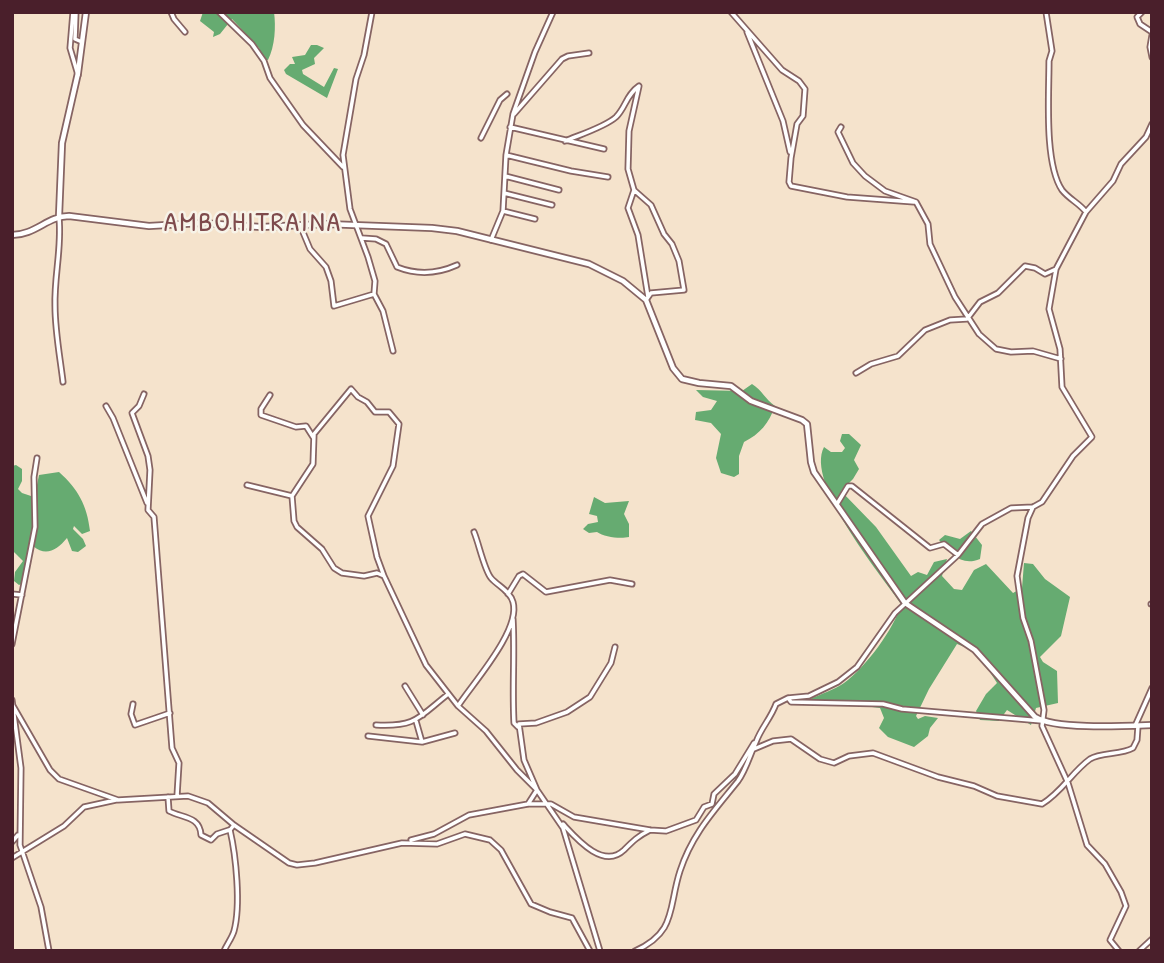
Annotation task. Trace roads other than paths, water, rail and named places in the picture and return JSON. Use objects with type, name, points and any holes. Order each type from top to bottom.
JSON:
[{"type":"street","points":[[74,12],[75,39],[82,42]]},
{"type":"street","points":[[74,12],[70,48],[78,75]]},
{"type":"street","points":[[63,382],[54,306],[61,241],[59,216],[62,142],[78,75],[86,12]]},
{"type":"street","points":[[171,12],[185,32]]},
{"type":"street","points":[[219,12],[252,44],[264,61],[270,78],[303,125],[344,168]]},
{"type":"street","points":[[372,12],[343,155],[350,209],[362,238],[375,281],[374,294],[383,311],[393,351]]},
{"type":"street","points":[[491,240],[503,211],[510,127],[535,52],[553,12]]},
{"type":"street","points":[[731,12],[782,70],[799,81],[805,89],[803,116],[797,124],[789,182],[795,188],[883,201],[916,202]]},
{"type":"street","points":[[1046,12],[1052,51],[1049,73],[1049,149],[1063,192],[1087,212]]},
{"type":"street","points":[[1142,12],[1138,17],[1140,24],[1152,34],[1152,57]]},
{"type":"street","points":[[746,29],[783,121],[791,158]]},
{"type":"street","points":[[513,116],[562,59],[589,53]]},
{"type":"street","points":[[565,141],[614,118],[628,95],[639,86],[628,145],[628,169],[634,190],[651,205],[664,234],[672,244],[679,261],[684,290],[651,293],[647,298]]},
{"type":"street","points":[[481,138],[500,100],[507,94]]},
{"type":"street","points":[[12,858],[64,826],[84,807],[118,800],[177,796],[188,796],[208,803],[280,858],[297,865],[402,843],[433,834],[474,814],[528,804],[547,804],[562,808],[574,817],[650,830],[666,831],[696,820],[704,807],[712,804],[714,794],[735,774],[769,721],[776,704],[788,698],[809,696],[838,682],[857,667],[895,613],[958,555],[982,524],[1011,508],[1033,507],[1042,502],[1073,456],[1092,437],[1062,387],[1061,359],[1049,309],[1056,269],[1087,212],[1113,181],[1121,164],[1146,137],[1152,124]]},
{"type":"street","points":[[510,127],[604,149]]},
{"type":"street","points":[[841,127],[838,132],[853,163],[865,176],[886,191],[916,202],[928,224],[934,251],[967,318],[979,334],[996,349],[1011,352],[1032,351],[1061,359]]},
{"type":"street","points":[[506,155],[571,172],[608,177]]},
{"type":"street","points":[[505,176],[559,190]]},
{"type":"street","points":[[634,190],[628,208],[638,234],[647,298],[673,368],[682,379],[731,386],[751,401],[802,419],[807,424],[814,472],[905,603],[975,650],[1042,722]]},
{"type":"street","points":[[504,193],[552,205]]},
{"type":"street","points":[[503,211],[535,219]]},
{"type":"street","points":[[12,235],[23,235],[41,228],[59,216],[149,226],[201,223],[261,227],[300,225],[432,228],[457,231],[589,264],[623,281],[647,298]]},
{"type":"street","points":[[300,225],[310,249],[326,267],[334,306],[374,294]]},
{"type":"street","points":[[362,238],[383,241],[397,267],[412,273],[424,274],[457,265]]},
{"type":"street","points":[[856,373],[872,363],[898,356],[925,330],[950,320],[967,318],[980,302],[998,293],[1025,266],[1045,274],[1056,269]]},
{"type":"street","points":[[384,576],[377,573],[355,576],[342,573],[334,568],[322,549],[297,527],[294,521],[292,496],[313,464],[314,433],[351,389],[358,397],[368,402],[375,412],[389,412],[399,424],[393,466],[368,516],[384,576],[426,665],[447,695],[486,731],[537,790],[563,828],[600,951]]},
{"type":"street","points":[[144,394],[139,406],[132,413],[150,470],[148,510],[154,517],[172,748],[179,763],[177,796]]},
{"type":"street","points":[[270,395],[261,409],[261,415],[296,427],[306,426],[313,439]]},
{"type":"street","points":[[106,406],[148,505]]},
{"type":"street","points":[[12,644],[35,527],[34,477],[37,458]]},
{"type":"street","points":[[247,485],[292,496]]},
{"type":"street","points":[[837,504],[848,486],[852,486],[930,548],[944,544],[958,555]]},
{"type":"street","points":[[1033,507],[1028,518],[1017,576],[1023,618],[1031,641],[1044,710],[1042,726],[1068,783],[1087,845],[1105,864],[1126,906],[1110,940],[1119,951]]},
{"type":"street","points":[[474,532],[490,577],[508,594],[513,604],[514,723],[518,727],[524,760],[537,790]]},
{"type":"street","points":[[508,594],[523,574],[546,592],[610,580],[632,584]]},
{"type":"street","points":[[12,594],[22,595]]},
{"type":"street","points":[[458,706],[492,659],[510,628],[513,608]]},
{"type":"street","points":[[518,727],[522,723],[536,723],[567,712],[590,697],[611,663],[615,647]]},
{"type":"street","points":[[405,686],[423,715]]},
{"type":"street","points":[[754,749],[773,740],[791,739],[820,759],[834,763],[849,756],[873,753],[997,796],[1042,804],[1061,790],[1093,757],[1121,753],[1133,748],[1137,740],[1137,726],[1152,688]]},
{"type":"street","points":[[376,725],[399,726],[416,720],[447,695]]},
{"type":"street","points":[[788,698],[791,702],[883,704],[902,709],[1042,722],[1120,727],[1152,725]]},
{"type":"street","points":[[13,703],[50,770],[59,779],[118,800]]},
{"type":"street","points":[[13,703],[21,768],[19,833],[22,852],[41,907],[49,951]]},
{"type":"street","points":[[133,704],[131,714],[135,725],[170,713]]},
{"type":"street","points":[[416,720],[422,742]]},
{"type":"street","points":[[368,737],[422,742],[455,733]]},
{"type":"street","points":[[635,951],[648,946],[670,919],[679,873],[697,831],[740,778],[756,740]]},
{"type":"street","points":[[528,804],[537,790]]},
{"type":"street","points":[[168,797],[169,811],[195,820],[205,838],[211,840],[234,825]]},
{"type":"street","points":[[554,815],[591,851],[599,855],[609,856],[623,851],[633,839],[650,830]]},
{"type":"street","points":[[224,951],[234,932],[236,913],[237,870],[230,830]]},
{"type":"street","points":[[12,842],[19,833]]},
{"type":"street","points":[[402,843],[437,844],[465,834],[490,840],[501,850],[531,904],[572,918],[590,951]]},
{"type":"street","points":[[1139,951],[1152,939]]},
{"type":"district","name":"AMBOHITRAINA","points":[[253,224]]}]
